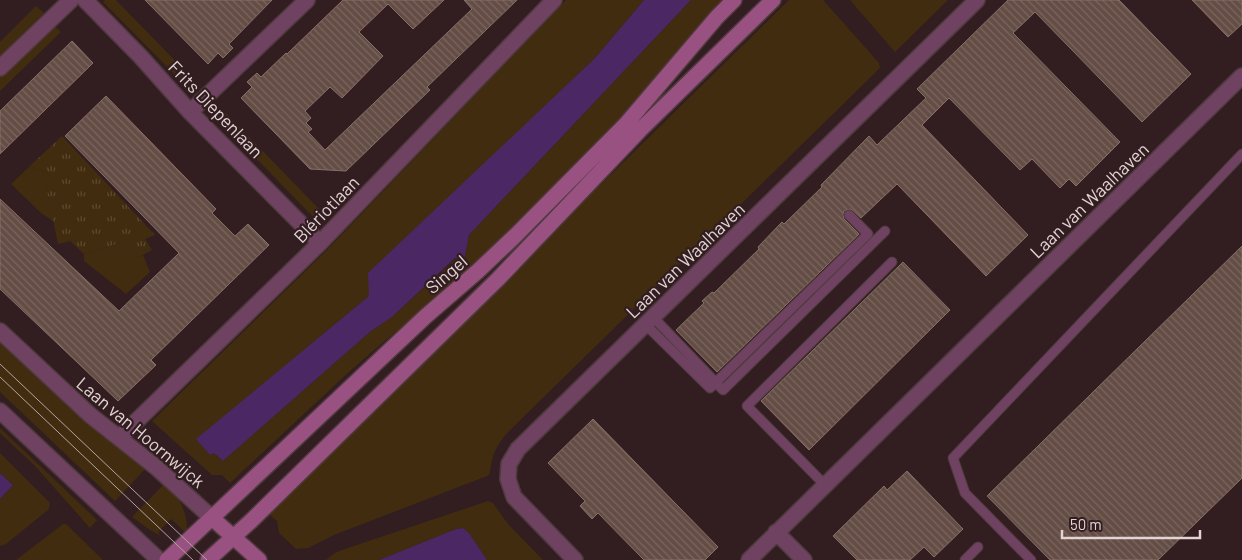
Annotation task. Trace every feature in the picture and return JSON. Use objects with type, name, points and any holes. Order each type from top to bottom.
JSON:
[{"type":"main road","name":"Singel","points":[[167,560],[420,322],[516,235],[626,124],[717,17],[734,0]]},
{"type":"main road","points":[[208,560],[233,538],[498,279],[640,130],[773,0]]},
{"type":"main road","name":"Laan van Hoornwijck","points":[[212,518],[258,560]]},
{"type":"street","points":[[0,68],[71,0]]},
{"type":"street","name":"Frits Diepenlaan","points":[[85,0],[141,57],[190,112],[320,243]]},
{"type":"street","points":[[190,112],[306,0]]},
{"type":"street","name":"Blériotlaan","points":[[119,438],[320,243],[554,0]]},
{"type":"street","name":"Laan van Waalhaven","points":[[575,560],[514,497],[508,479],[509,464],[524,444],[977,0]]},
{"type":"street","name":"Laan van Waalhaven","points":[[748,560],[1242,76]]},
{"type":"street","name":"Laan van Hoornwijck","points":[[0,331],[90,415],[157,468],[212,518]]},
{"type":"street","points":[[0,411],[159,560]]},
{"type":"street","points":[[776,532],[804,560]]},
{"type":"lane","points":[[1031,560],[965,493],[953,458],[1242,154]]},
{"type":"lane","points":[[649,321],[710,388],[868,234],[849,215]]},
{"type":"lane","points":[[649,321],[723,390],[885,231]]},
{"type":"lane","points":[[825,485],[747,406],[892,262]]},
{"type":"lane","points":[[965,560],[978,548]]},
{"type":"green space","points":[[105,0],[116,0],[194,80],[195,86],[190,90],[103,2]]},
{"type":"green space","points":[[566,0],[644,0],[595,58],[478,170],[369,296],[197,439],[210,455],[214,453],[223,461],[371,331],[392,317],[456,258],[461,260],[465,256],[469,235],[691,0],[722,0],[613,132],[454,285],[350,371],[230,483],[222,475],[212,475],[152,421],[327,250]]},
{"type":"green space","points":[[789,0],[823,0],[879,63],[880,68],[509,431],[495,451],[490,473],[487,476],[334,535],[308,548],[296,549],[279,533],[277,521],[270,515],[502,281]]},
{"type":"green space","points":[[850,0],[948,0],[895,52]]},
{"type":"green space","points":[[36,6],[44,13],[0,56],[0,42]]},
{"type":"green space","points":[[54,25],[61,32],[0,91],[0,76]]},
{"type":"green space","points":[[221,108],[324,214],[317,221],[214,115]]},
{"type":"green space","points":[[62,136],[155,235],[145,239],[152,250],[135,259],[119,243],[84,254],[70,241],[58,244],[45,181],[55,180],[47,173],[30,166]]},
{"type":"green space","points":[[30,166],[47,173],[55,180],[45,182],[54,222],[41,213],[11,184]]},
{"type":"green space","points":[[119,243],[135,259],[143,255],[150,272],[126,294],[84,261],[84,254]]},
{"type":"green space","points":[[0,338],[147,467],[115,501],[0,392]]},
{"type":"green space","points":[[0,428],[97,520],[90,528],[36,467],[0,433]]},
{"type":"green space","points":[[0,453],[50,503],[49,509],[6,544],[0,546],[0,499],[13,485],[0,473]]},
{"type":"green space","points":[[166,482],[182,506],[186,519],[187,534],[171,519],[158,532],[161,536],[132,517]]},
{"type":"green space","points":[[488,501],[493,503],[508,524],[543,560],[487,560],[469,533],[463,528],[456,529],[379,560],[326,560],[342,550]]},
{"type":"green space","points":[[63,524],[66,524],[103,560],[16,560]]},
{"type":"shaded area","points":[[644,0],[691,0],[469,235],[463,259],[455,258],[392,317],[371,331],[223,461],[214,453],[210,455],[196,439],[369,296],[368,273],[595,58]]},
{"type":"shaded area","points":[[0,473],[13,485],[0,499]]},
{"type":"shaded area","points":[[463,528],[469,533],[487,560],[379,560],[456,529]]},
{"type":"building","points":[[145,0],[272,0],[229,44],[233,48],[223,58],[218,53],[208,64]]},
{"type":"building","points":[[343,0],[444,0],[413,29],[388,4],[359,32],[383,56],[342,98],[330,87],[305,111],[311,118],[306,123],[312,129],[308,132],[325,150],[472,9],[464,0],[517,0],[427,87],[430,90],[346,171],[310,169],[241,98],[252,87],[247,82],[257,73],[261,77]]},
{"type":"building","points":[[1008,0],[1119,0],[1191,74],[1142,122],[1035,12],[1013,33],[1120,142],[1076,186],[1069,179],[1060,188],[1032,159],[1020,170],[949,98],[922,125],[1028,235],[986,276],[897,184],[861,218],[851,209],[844,211],[844,219],[859,234],[717,372],[676,330],[704,303],[702,301],[712,292],[714,293],[759,249],[758,247],[782,222],[784,224],[822,187],[821,185],[869,136],[877,145],[926,98],[917,89]]},
{"type":"building","points":[[1192,0],[1242,0],[1242,24],[1228,37]]},
{"type":"building","points":[[72,41],[93,63],[0,154],[0,111]]},
{"type":"building","points":[[106,96],[216,209],[212,213],[235,236],[248,224],[269,245],[151,360],[156,365],[118,401],[0,289],[0,199],[119,311],[179,253],[65,136]]},
{"type":"building","points":[[1242,246],[1242,478],[1158,560],[1050,560],[987,496]]},
{"type":"building","points":[[903,262],[950,310],[809,450],[761,401]]},
{"type":"building","points":[[593,419],[718,547],[705,560],[644,560],[598,513],[592,519],[580,506],[585,501],[548,463]]},
{"type":"building","points":[[907,471],[963,529],[934,557],[924,547],[910,560],[857,560],[833,536],[884,486],[887,490]]},
{"type":"tram line","points":[[0,364],[207,560]]},
{"type":"tram line","points":[[0,377],[193,560]]}]
